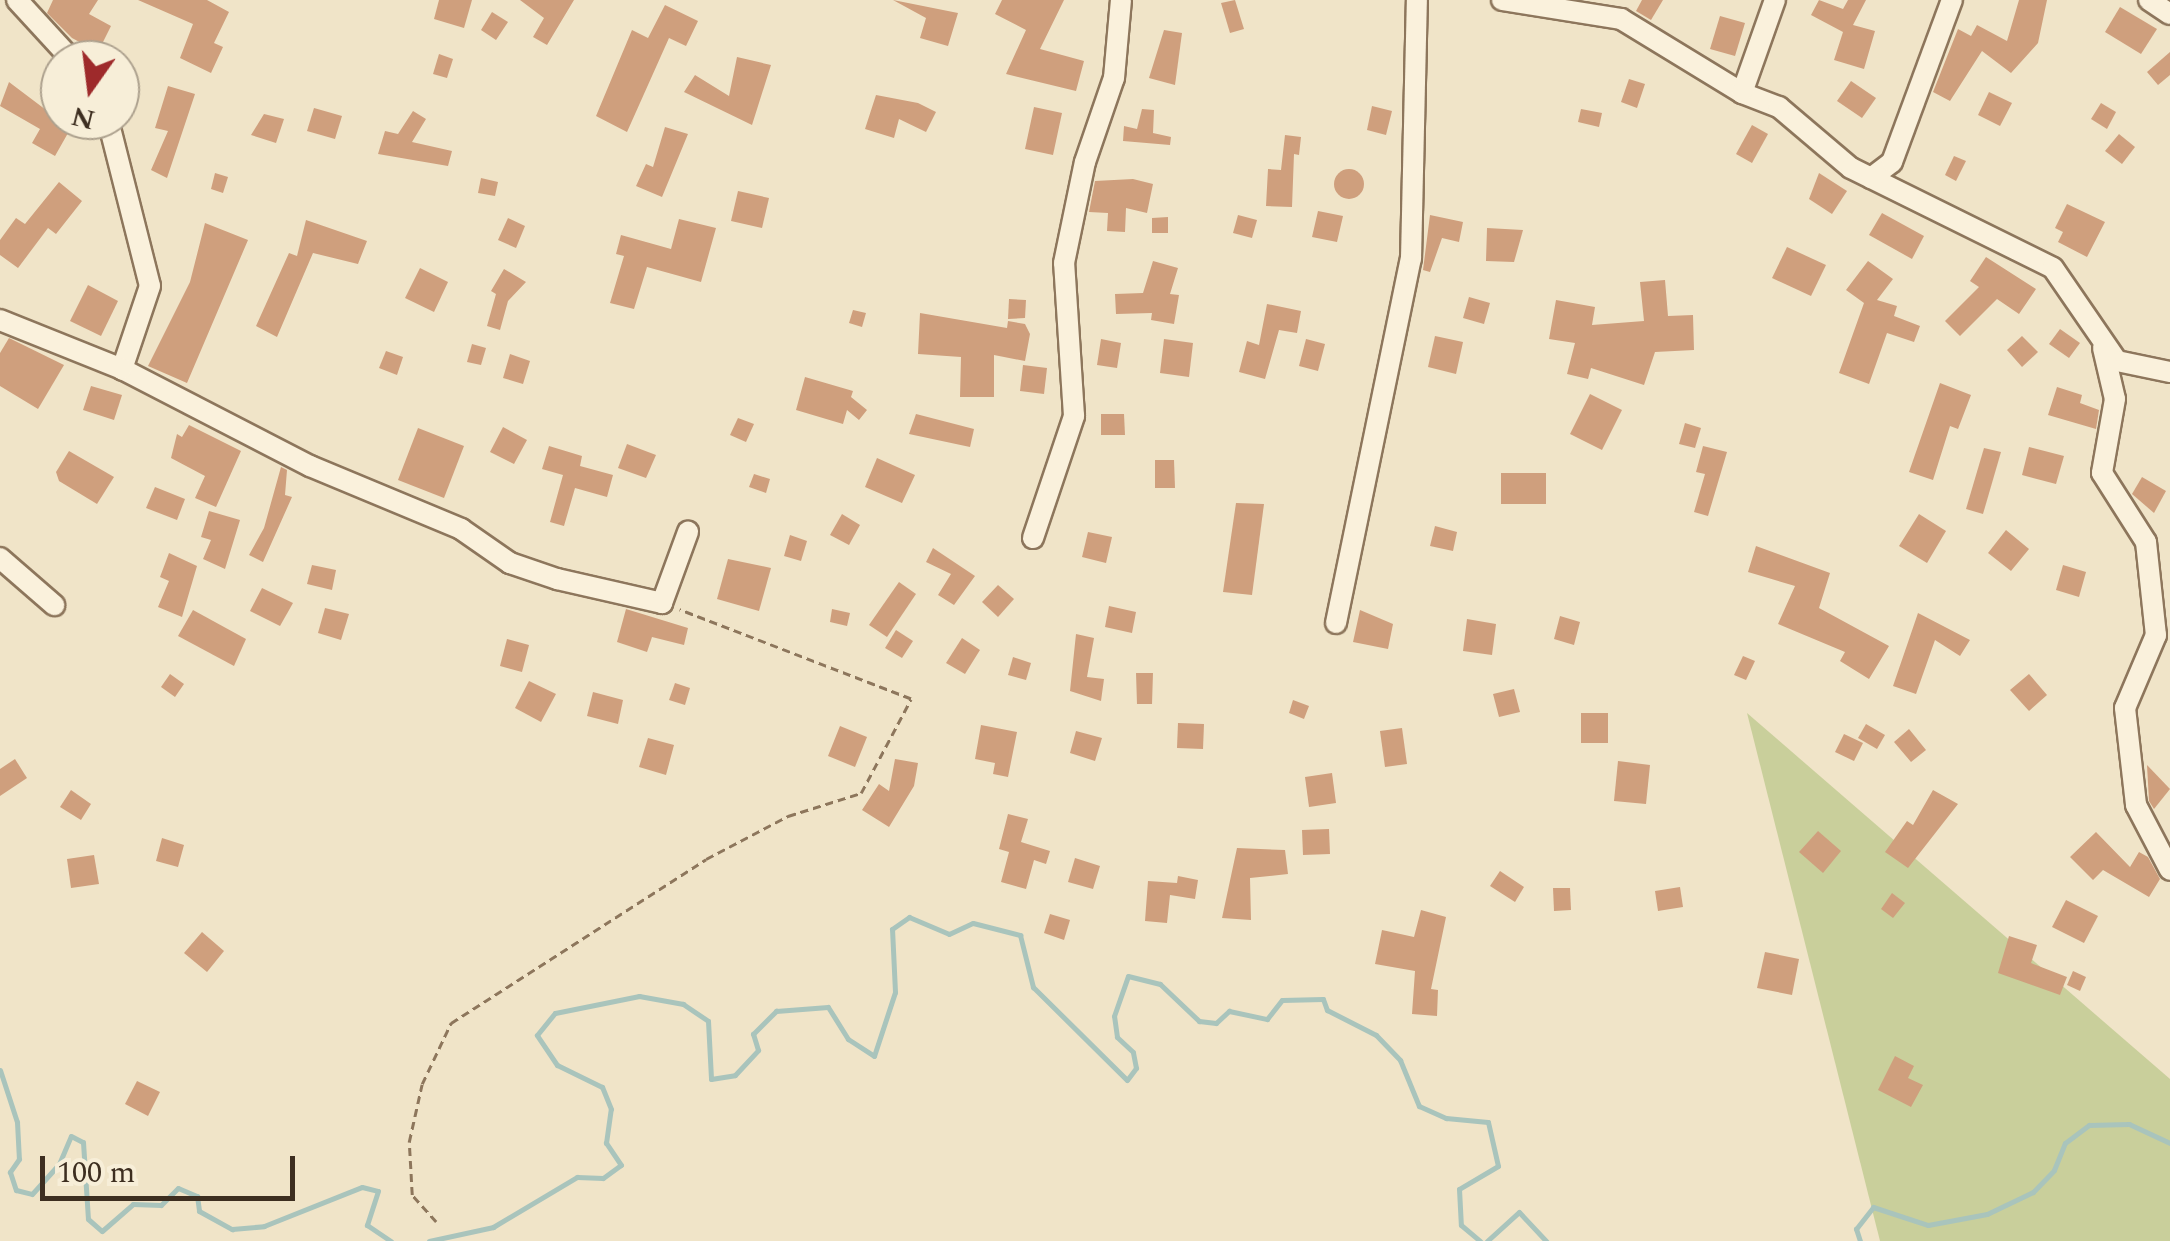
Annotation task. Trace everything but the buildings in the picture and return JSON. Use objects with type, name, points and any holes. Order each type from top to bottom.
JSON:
[{"type":"street","points":[[18,0],[54,40]]},
{"type":"street","points":[[1032,538],[1074,416],[1064,262],[1085,162],[1114,78],[1121,0]]},
{"type":"street","points":[[1336,623],[1411,260],[1417,0]]},
{"type":"street","points":[[1742,93],[1775,0]]},
{"type":"street","points":[[1871,178],[1892,162],[1952,0]]},
{"type":"street","points":[[2149,0],[2170,14]]},
{"type":"street","points":[[1511,1],[1620,19],[1742,93],[1779,107],[1871,178],[2053,268],[2117,361],[2170,372]]},
{"type":"street","points":[[113,140],[150,286],[122,370]]},
{"type":"street","points":[[0,320],[122,370],[310,466],[461,529],[510,562],[662,603],[688,532]]},
{"type":"street","points":[[2101,340],[2116,399],[2102,472],[2146,542],[2156,635],[2125,708],[2136,805],[2170,870]]},
{"type":"street","points":[[0,558],[54,606]]},
{"type":"path","points":[[436,1222],[412,1195],[408,1142],[422,1084],[450,1023],[706,859],[788,816],[861,793],[911,700],[662,603]]},
{"type":"green space","points":[[1747,713],[2170,1079],[2170,1241],[1880,1241]]},
{"type":"waterway","points":[[429,1241],[493,1227],[577,1177],[603,1178],[621,1165],[606,1143],[611,1109],[602,1087],[557,1065],[537,1035],[555,1013],[639,996],[683,1004],[708,1021],[711,1079],[735,1075],[758,1050],[753,1034],[776,1011],[828,1007],[848,1039],[874,1056],[895,992],[892,929],[909,917],[949,934],[973,923],[1020,935],[1033,987],[1127,1080],[1136,1068],[1133,1052],[1117,1037],[1114,1016],[1128,976],[1160,984],[1199,1021],[1216,1023],[1229,1011],[1267,1019],[1282,1000],[1323,999],[1327,1010],[1376,1035],[1400,1060],[1419,1106],[1446,1118],[1488,1122],[1498,1166],[1459,1189],[1461,1225],[1480,1241]]},
{"type":"waterway","points":[[0,1070],[17,1122],[19,1159],[10,1172],[16,1190],[32,1194],[59,1164],[71,1136],[83,1142],[88,1219],[102,1231],[133,1204],[161,1205],[178,1188],[197,1196],[199,1211],[232,1229],[264,1226],[362,1187],[378,1191],[367,1225],[391,1241]]},
{"type":"waterway","points":[[1860,1241],[1856,1229],[1873,1207],[1928,1225],[1987,1214],[2033,1192],[2054,1170],[2065,1143],[2089,1125],[2129,1124],[2170,1143]]},
{"type":"waterway","points":[[1487,1241],[1519,1212],[1546,1241]]}]
